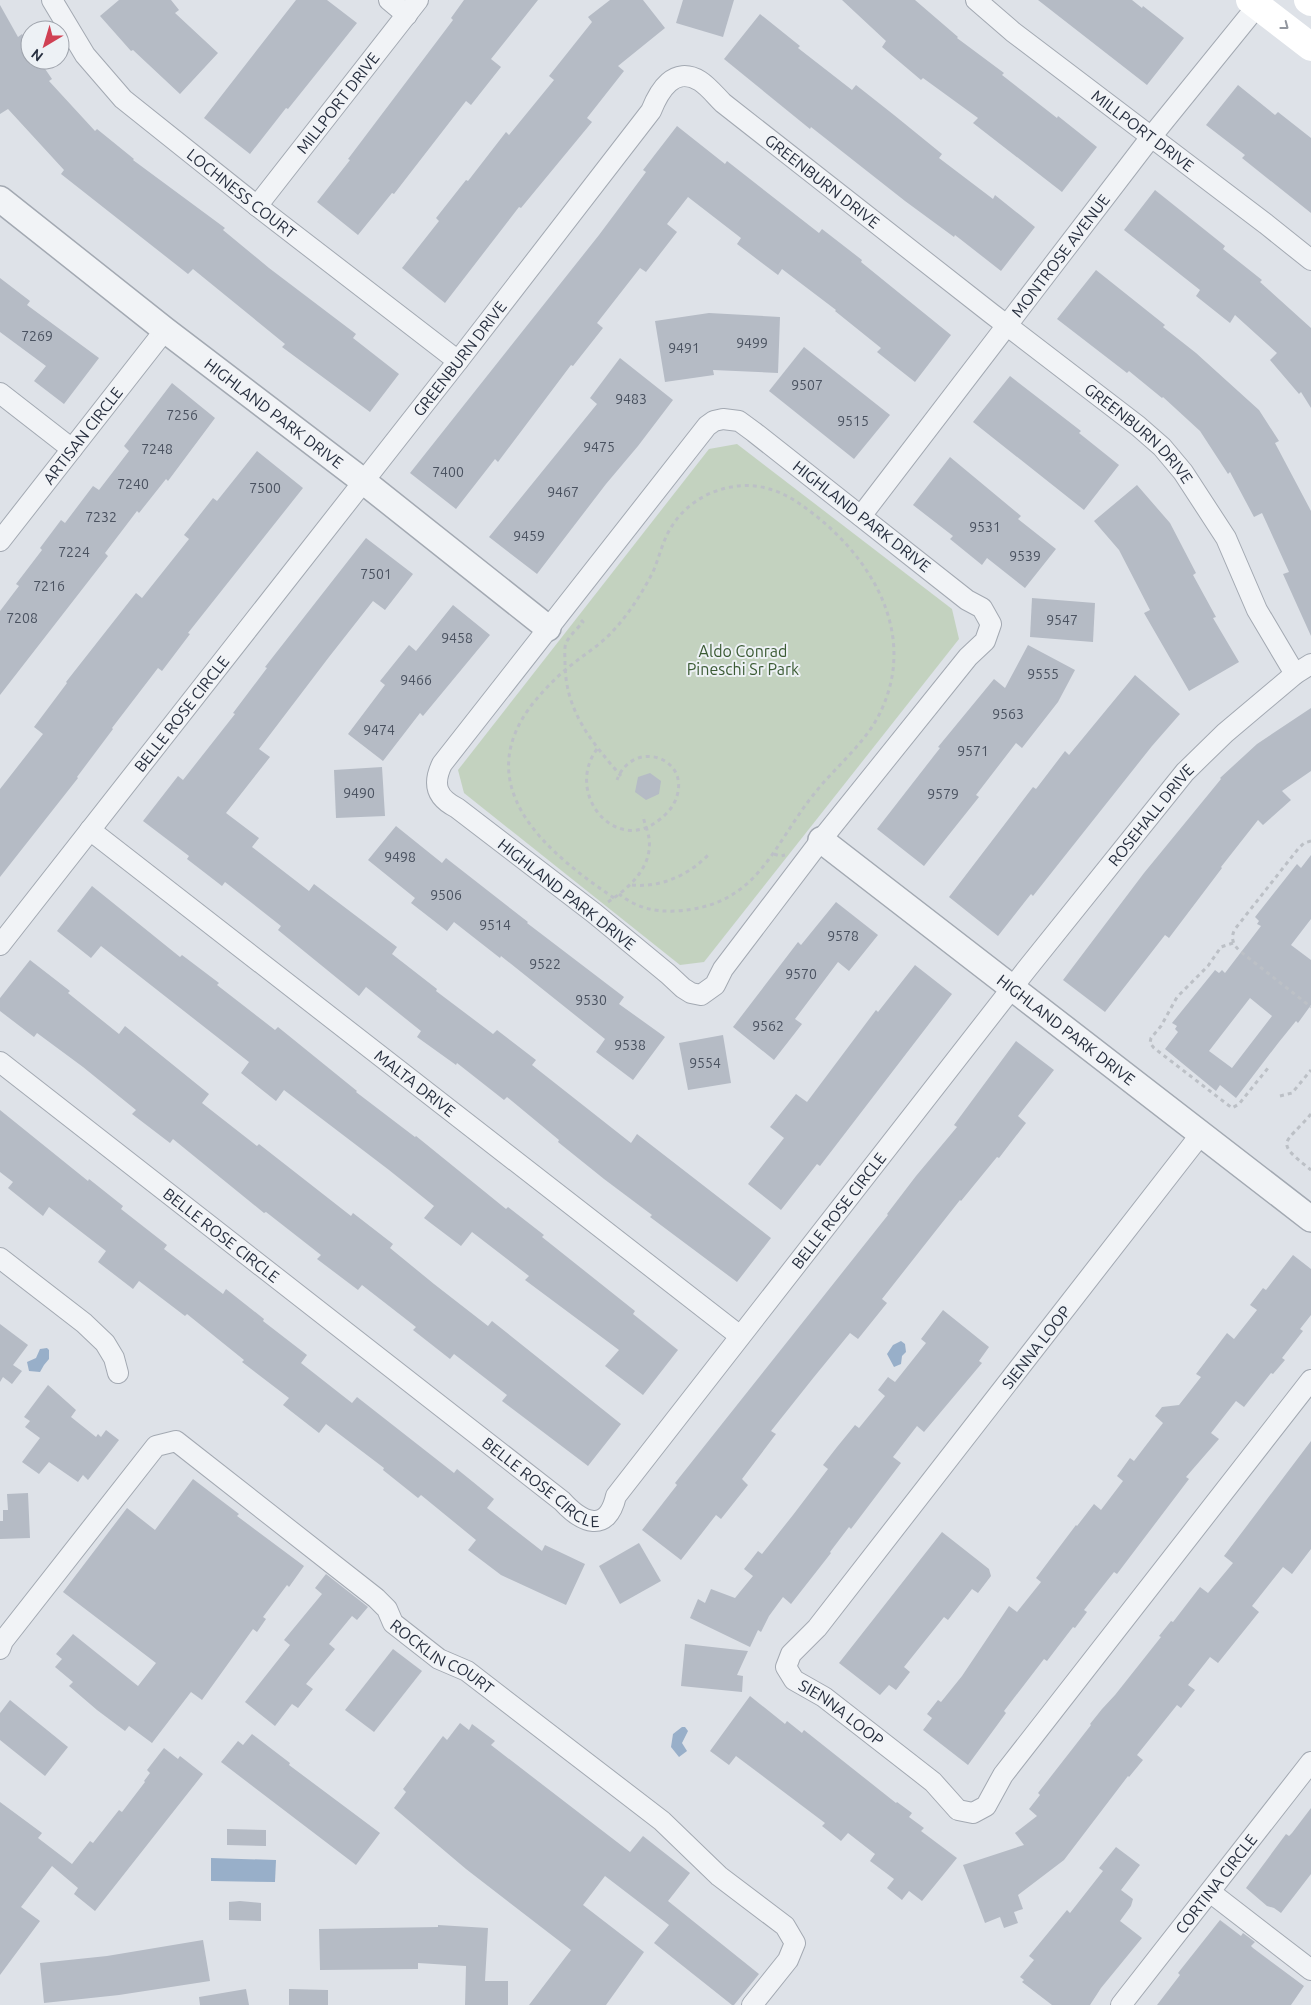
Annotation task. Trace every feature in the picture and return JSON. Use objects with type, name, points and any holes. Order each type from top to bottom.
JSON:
[{"type":"main road","points":[[1257,2],[1311,47]]},
{"type":"street","name":"LOCHNESS COURT","points":[[52,0],[85,55],[123,99],[458,360]]},
{"type":"street","points":[[389,0],[413,7]]},
{"type":"street","name":"MILLPORT DRIVE","points":[[976,0],[1013,32],[1311,260]]},
{"type":"street","name":"MONTROSE AVENUE","points":[[861,516],[1006,325],[1257,2]]},
{"type":"street","name":"MILLPORT DRIVE","points":[[258,206],[413,7]]},
{"type":"street","name":"GREENBURN DRIVE","points":[[363,481],[651,111],[657,95],[668,81],[684,76],[699,80],[723,103],[1138,426],[1162,447],[1183,472],[1226,538],[1257,610],[1303,669]]},
{"type":"street","name":"HIGHLAND PARK DRIVE","points":[[0,199],[165,330],[363,481],[548,628]]},
{"type":"street","name":"ARTISAN CIRCLE","points":[[0,541],[165,330]]},
{"type":"street","points":[[0,393],[72,448]]},
{"type":"street","name":"HIGHLAND PARK DRIVE","points":[[723,419],[739,421],[968,600],[982,608],[991,624],[985,641],[968,657],[821,840],[723,969],[715,985],[701,995],[691,993],[683,988],[594,913],[457,808],[447,803],[436,786],[437,774],[442,764],[548,628],[702,432],[714,421],[723,419]]},
{"type":"street","name":"BELLE ROSE CIRCLE","points":[[0,946],[363,481]]},
{"type":"street","name":"ROSEHALL DRIVE","points":[[1012,989],[1184,772],[1225,733],[1303,669]]},
{"type":"street","name":"MALTA DRIVE","points":[[90,830],[740,1336]]},
{"type":"street","name":"HIGHLAND PARK DRIVE","points":[[821,840],[1311,1219]]},
{"type":"street","name":"BELLE ROSE CIRCLE","points":[[0,1062],[562,1501],[577,1516],[594,1522],[603,1519],[610,1513],[616,1496],[1012,989]]},
{"type":"street","name":"SIENNA LOOP","points":[[1201,1134],[817,1628],[791,1654],[786,1667],[794,1680],[824,1697],[933,1782],[958,1810],[973,1814],[986,1806],[1003,1775],[1311,1380]]},
{"type":"street","points":[[0,1258],[84,1323],[105,1343],[114,1358],[118,1373]]},
{"type":"street","name":"ROCKLIN COURT","points":[[0,1649],[3,1641],[156,1446],[176,1442],[376,1598],[387,1609],[394,1623],[439,1659],[467,1671],[662,1821],[719,1876],[785,1926],[796,1943],[788,1960],[752,2005]]},
{"type":"street","name":"CORTINA CIRCLE","points":[[1121,2005],[1311,1762]]},
{"type":"street","points":[[1210,1892],[1311,1970]]},
{"type":"path","points":[[614,898],[581,874],[548,845],[523,815],[513,796],[509,768],[514,739],[521,722],[536,700],[565,670],[603,641],[628,613],[654,569],[667,535],[687,508],[711,492],[738,485],[774,490],[789,497],[828,525],[841,538],[869,572],[885,602],[894,641],[892,677],[880,714],[860,743],[814,794],[776,852],[752,880],[740,890],[716,903],[683,910],[662,911],[649,910],[629,902],[619,894]]},
{"type":"path","points":[[581,620],[583,622],[566,643],[565,670],[574,707],[581,724],[597,749],[620,775]]},
{"type":"path","points":[[597,749],[588,766],[587,793],[595,810],[609,823],[630,830],[646,828],[664,816],[675,802],[679,788],[675,771],[658,758],[646,755],[630,761],[617,780]]},
{"type":"path","points":[[594,913],[632,885],[640,872],[647,858],[649,838],[643,815]]},
{"type":"path","points":[[1311,841],[1304,843],[1298,848],[1235,929],[1232,936],[1233,943],[1240,952],[1311,1007]]},
{"type":"path","points":[[632,885],[649,885],[669,880],[693,870],[708,856]]},
{"type":"path","points":[[1233,943],[1222,947],[1208,966],[1176,997],[1161,1026],[1151,1038],[1150,1043],[1232,1108],[1239,1104],[1268,1068]]},
{"type":"path","points":[[1280,1096],[1292,1093],[1311,1070]]},
{"type":"path","points":[[1311,1114],[1289,1136],[1287,1143],[1290,1153],[1311,1170]]},
{"type":"green space","name":"Aldo Conrad Pineschi Sr Park","points":[[737,444],[952,609],[959,639],[704,962],[680,965],[464,793],[458,770],[709,449]]},
{"type":"water","points":[[901,1341],[905,1344],[906,1352],[902,1356],[901,1364],[894,1367],[887,1354],[893,1345]]},
{"type":"water","points":[[47,1348],[49,1350],[49,1359],[40,1372],[29,1371],[27,1362],[36,1358],[40,1349]]},
{"type":"water","points":[[682,1727],[685,1727],[688,1731],[682,1743],[687,1751],[679,1757],[671,1747],[673,1734]]},
{"type":"water","points":[[211,1858],[276,1860],[275,1882],[211,1881]]},
{"type":"building","points":[[119,0],[171,0],[179,10],[175,13],[218,53],[180,94],[133,50],[131,51],[100,16]]},
{"type":"building","points":[[296,0],[327,0],[357,23],[250,154],[204,118]]},
{"type":"building","points":[[464,0],[538,0],[491,59],[501,67],[471,105],[466,101],[394,194],[392,193],[358,235],[317,202],[453,20],[451,18]]},
{"type":"building","points":[[610,0],[643,0],[665,28],[618,66],[624,71],[587,118],[592,122],[521,208],[519,207],[445,303],[402,268],[439,221],[436,218],[466,180],[468,181],[506,132],[509,135],[554,80],[549,76],[592,22],[588,17]]},
{"type":"building","points":[[683,0],[734,0],[723,37],[676,23]]},
{"type":"building","points":[[842,0],[915,0],[957,38],[1004,73],[1002,75],[1097,147],[1062,192],[973,123],[978,118],[923,78],[921,80],[882,47],[886,41]]},
{"type":"building","points":[[1038,0],[1132,0],[1142,8],[1143,6],[1184,38],[1147,85]]},
{"type":"building","points":[[0,5],[18,37],[20,36],[20,70],[46,70],[52,79],[49,81],[95,131],[97,129],[133,160],[225,228],[223,230],[269,268],[356,334],[353,338],[399,374],[370,412],[282,347],[285,344],[193,269],[188,274],[61,174],[64,170],[8,109],[0,114]]},
{"type":"building","points":[[760,14],[800,46],[798,48],[852,90],[856,85],[894,115],[942,154],[939,158],[993,199],[995,195],[1035,227],[1001,271],[955,235],[954,237],[905,201],[811,127],[810,129],[724,59]]},
{"type":"building","points":[[1238,85],[1275,115],[1278,112],[1311,138],[1311,213],[1242,158],[1245,155],[1206,125]]},
{"type":"building","points":[[677,126],[725,164],[727,161],[819,233],[822,229],[951,335],[915,382],[877,352],[881,348],[836,310],[782,269],[778,275],[737,244],[741,238],[688,197],[667,224],[677,232],[646,272],[640,268],[597,323],[603,328],[573,366],[571,365],[498,462],[495,459],[456,509],[410,473],[599,235],[646,172],[643,170]]},
{"type":"building","points":[[1155,190],[1225,246],[1223,249],[1262,280],[1260,282],[1311,328],[1311,408],[1301,392],[1299,394],[1270,360],[1277,353],[1235,315],[1230,323],[1196,296],[1200,290],[1124,230]]},
{"type":"building","points":[[1096,270],[1165,325],[1163,327],[1196,353],[1259,410],[1279,441],[1275,443],[1311,511],[1311,636],[1283,574],[1289,572],[1262,513],[1254,517],[1230,472],[1228,474],[1200,431],[1163,397],[1129,371],[1127,373],[1057,319]]},
{"type":"building","points":[[0,278],[30,301],[27,305],[99,358],[64,404],[34,381],[46,366],[0,332]]},
{"type":"building","points":[[709,313],[780,317],[778,373],[713,370],[714,375],[665,382],[655,321]]},
{"type":"building","points":[[804,347],[890,415],[854,459],[769,391]]},
{"type":"building","points":[[620,358],[673,400],[537,574],[489,537],[597,404],[590,398]]},
{"type":"building","points":[[1010,376],[1081,431],[1079,433],[1119,465],[1084,510],[973,422]]},
{"type":"building","points":[[172,383],[215,418],[168,481],[166,479],[139,513],[137,511],[105,553],[108,556],[0,695],[0,611],[19,586],[16,584],[42,550],[40,548],[61,520],[65,523],[93,486],[99,490],[129,451],[124,446]]},
{"type":"building","points":[[257,451],[303,488],[188,633],[190,634],[162,671],[158,668],[112,728],[78,778],[0,877],[0,789],[43,734],[34,727],[66,682],[136,593],[142,598],[189,539],[184,535],[213,498],[217,501]]},
{"type":"building","points":[[950,457],[1021,516],[1018,519],[1056,549],[1025,588],[987,558],[982,565],[950,539],[953,536],[913,505]]},
{"type":"building","points":[[1137,485],[1170,523],[1196,573],[1193,575],[1216,617],[1213,618],[1239,662],[1189,691],[1144,613],[1150,610],[1119,550],[1094,521]]},
{"type":"building","points":[[366,538],[413,574],[385,610],[373,601],[329,657],[259,749],[270,757],[226,813],[259,838],[252,847],[309,891],[314,884],[397,947],[392,954],[437,989],[436,991],[493,1034],[497,1030],[536,1060],[532,1065],[631,1143],[637,1134],[771,1238],[737,1282],[650,1217],[652,1215],[558,1142],[559,1140],[507,1097],[504,1100],[457,1063],[456,1065],[417,1037],[421,1031],[366,987],[359,996],[278,930],[281,926],[225,882],[222,886],[187,859],[189,856],[143,821],[178,776],[183,780],[235,714],[233,713],[267,668],[265,667]]},
{"type":"building","points":[[1032,598],[1095,603],[1093,642],[1030,637]]},
{"type":"building","points":[[453,605],[490,635],[423,716],[420,713],[383,761],[348,734],[385,685],[380,681],[409,645],[416,651]]},
{"type":"building","points":[[1028,645],[1075,670],[1058,702],[1022,748],[1016,743],[976,795],[979,797],[924,866],[877,829],[940,748],[938,747],[994,679],[1005,688]]},
{"type":"building","points":[[1135,675],[1180,714],[1152,746],[1033,896],[1031,894],[998,936],[949,897],[1033,787],[1036,789],[1065,751],[1069,755]]},
{"type":"building","points":[[1311,708],[1311,771],[1282,791],[1291,800],[1263,825],[1258,820],[1169,938],[1165,935],[1105,1012],[1063,980],[1144,873],[1220,778],[1257,744]]},
{"type":"building","points":[[382,767],[385,816],[336,818],[334,770]]},
{"type":"building","points":[[650,773],[661,781],[659,794],[646,800],[635,792],[638,777]]},
{"type":"building","points":[[396,826],[442,863],[446,858],[624,997],[619,1004],[665,1037],[633,1080],[596,1052],[605,1039],[501,956],[500,958],[454,922],[447,931],[411,903],[415,898],[368,860]]},
{"type":"building","points":[[1311,855],[1311,919],[1291,945],[1311,960],[1311,1005],[1298,1023],[1296,1021],[1279,1042],[1236,1098],[1220,1085],[1216,1091],[1165,1049],[1178,1032],[1175,1029],[1177,1026],[1172,1023],[1215,970],[1219,973],[1222,970],[1225,973],[1261,926],[1257,924],[1259,921],[1255,917],[1297,864],[1301,868]],"holes":[[[1250,998],[1272,1016],[1232,1068],[1209,1051]]]},
{"type":"building","points":[[92,886],[180,957],[182,955],[219,983],[217,985],[275,1030],[278,1027],[356,1092],[416,1136],[506,1209],[508,1207],[544,1235],[542,1237],[635,1311],[633,1314],[678,1350],[643,1395],[605,1366],[619,1350],[525,1280],[529,1276],[472,1232],[461,1246],[424,1218],[434,1206],[389,1170],[284,1090],[276,1101],[241,1073],[249,1062],[101,946],[91,958],[57,931]]},
{"type":"building","points":[[836,902],[878,935],[849,971],[838,962],[795,1019],[802,1024],[774,1060],[733,1027],[798,942],[801,945]]},
{"type":"building","points":[[30,960],[70,991],[68,993],[119,1034],[125,1026],[209,1094],[202,1103],[257,1146],[259,1144],[351,1216],[353,1213],[393,1244],[390,1248],[434,1284],[488,1326],[492,1321],[621,1424],[588,1466],[502,1401],[507,1395],[454,1354],[450,1359],[413,1330],[416,1327],[362,1285],[358,1290],[317,1259],[321,1255],[266,1212],[264,1213],[173,1139],[170,1143],[132,1114],[136,1110],[83,1067],[37,1033],[34,1037],[0,1011],[0,998]]},
{"type":"building","points":[[915,965],[952,994],[820,1166],[817,1164],[781,1210],[748,1184],[784,1138],[770,1127],[796,1094],[807,1102],[876,1010],[878,1012]]},
{"type":"building","points":[[723,1035],[731,1083],[688,1090],[679,1043]]},
{"type":"building","points":[[1016,1041],[1054,1070],[1018,1116],[1026,1123],[999,1158],[997,1157],[960,1200],[882,1299],[887,1303],[858,1339],[850,1333],[771,1431],[776,1434],[742,1479],[748,1485],[721,1519],[716,1515],[681,1560],[642,1530],[677,1485],[675,1483],[888,1215],[916,1176],[957,1127],[954,1125]]},
{"type":"building","points":[[0,1110],[88,1181],[89,1179],[123,1206],[121,1209],[167,1245],[164,1249],[223,1294],[226,1289],[307,1355],[301,1363],[352,1403],[357,1397],[454,1473],[457,1469],[494,1499],[487,1508],[542,1551],[545,1545],[585,1564],[566,1605],[501,1575],[468,1550],[476,1540],[421,1495],[418,1498],[383,1470],[384,1468],[326,1424],[319,1433],[283,1405],[289,1398],[242,1362],[244,1360],[187,1314],[185,1316],[139,1281],[133,1289],[98,1262],[106,1251],[49,1207],[43,1216],[8,1188],[13,1182],[0,1172]]},
{"type":"building","points":[[1293,1255],[1311,1269],[1311,1315],[1300,1329],[1303,1331],[1282,1358],[1285,1360],[1273,1374],[1271,1373],[1244,1407],[1236,1401],[1211,1433],[1219,1439],[1186,1477],[1189,1479],[1117,1574],[1114,1572],[1084,1610],[1087,1612],[1075,1628],[1073,1627],[1047,1661],[1044,1659],[1004,1711],[1006,1713],[968,1765],[923,1730],[932,1718],[927,1714],[938,1700],[941,1702],[962,1676],[1009,1606],[1017,1612],[1041,1582],[1036,1578],[1076,1525],[1094,1504],[1101,1510],[1123,1481],[1117,1476],[1130,1458],[1134,1461],[1163,1423],[1155,1416],[1162,1407],[1179,1405],[1201,1377],[1196,1374],[1227,1333],[1234,1339],[1257,1310],[1250,1305],[1263,1288],[1266,1290]]},
{"type":"building","points":[[943,1310],[989,1347],[979,1361],[982,1363],[924,1432],[917,1426],[893,1457],[901,1463],[851,1529],[849,1527],[791,1604],[783,1597],[769,1616],[761,1632],[758,1630],[750,1647],[690,1618],[698,1599],[705,1603],[711,1589],[735,1598],[753,1576],[744,1569],[758,1551],[762,1554],[793,1515],[828,1469],[823,1465],[837,1447],[855,1425],[859,1428],[885,1396],[878,1390],[888,1377],[895,1382],[926,1343],[921,1339]]},
{"type":"building","points":[[0,1324],[28,1345],[13,1365],[22,1371],[12,1384],[3,1377],[0,1382]]},
{"type":"building","points":[[48,1385],[76,1410],[71,1417],[96,1437],[98,1434],[101,1437],[106,1430],[119,1440],[88,1480],[83,1475],[78,1482],[49,1462],[39,1474],[22,1462],[40,1438],[25,1427],[30,1421],[24,1417]]},
{"type":"building","points":[[1311,1441],[1311,1549],[1292,1574],[1283,1567],[1252,1606],[1259,1612],[1218,1663],[1210,1657],[1188,1685],[1195,1690],[1181,1708],[1177,1705],[1137,1755],[1143,1760],[1128,1776],[1064,1860],[1018,1895],[1023,1909],[1014,1912],[1018,1923],[1004,1928],[1000,1917],[985,1923],[963,1865],[1024,1845],[1015,1833],[1037,1816],[1029,1809],[1040,1795],[1038,1793],[1090,1724],[1161,1637],[1159,1636],[1171,1621],[1173,1622],[1200,1587],[1208,1593],[1233,1563],[1224,1556]]},
{"type":"building","points":[[193,1479],[239,1514],[237,1516],[304,1566],[263,1617],[266,1619],[257,1632],[253,1629],[202,1700],[191,1692],[152,1743],[129,1726],[125,1731],[97,1710],[69,1686],[73,1682],[55,1667],[62,1659],[56,1654],[73,1634],[138,1686],[156,1663],[63,1592],[127,1508],[155,1530]]},
{"type":"building","points":[[28,1493],[30,1538],[0,1539],[0,1521],[3,1521],[3,1510],[8,1510],[7,1494]]},
{"type":"building","points":[[942,1532],[989,1569],[991,1576],[978,1593],[972,1589],[948,1620],[944,1617],[904,1667],[910,1672],[896,1690],[889,1685],[880,1695],[839,1663]]},
{"type":"building","points":[[639,1543],[661,1581],[620,1604],[599,1566]]},
{"type":"building","points":[[326,1574],[368,1607],[357,1620],[352,1616],[329,1644],[335,1649],[306,1684],[313,1689],[298,1708],[292,1704],[275,1726],[245,1702],[290,1645],[284,1640],[322,1594],[315,1588]]},
{"type":"building","points":[[685,1644],[748,1651],[737,1675],[743,1676],[742,1692],[681,1686]]},
{"type":"building","points":[[393,1649],[422,1671],[374,1732],[345,1710]]},
{"type":"building","points":[[750,1696],[785,1724],[787,1721],[802,1733],[804,1730],[896,1803],[912,1813],[909,1817],[924,1828],[921,1831],[957,1858],[922,1901],[909,1891],[902,1900],[887,1888],[894,1879],[870,1861],[875,1854],[848,1833],[841,1841],[822,1826],[825,1823],[736,1756],[729,1765],[710,1751]]},
{"type":"building","points":[[10,1700],[68,1747],[45,1776],[0,1740],[0,1713]]},
{"type":"building","points":[[460,1723],[469,1730],[472,1724],[495,1741],[491,1745],[630,1852],[643,1836],[690,1873],[668,1901],[759,1974],[734,2005],[654,1943],[669,1925],[605,1876],[583,1905],[644,1952],[606,2005],[529,2005],[571,1950],[466,1869],[394,1808],[406,1792],[403,1789],[443,1736],[447,1740]]},
{"type":"building","points":[[252,1734],[290,1763],[289,1765],[380,1833],[356,1865],[221,1762],[238,1741],[243,1745]]},
{"type":"building","points":[[164,1748],[178,1759],[180,1756],[203,1774],[95,1911],[74,1894],[78,1888],[52,1866],[21,1907],[40,1921],[0,1975],[0,1802],[42,1833],[38,1838],[72,1864],[90,1841],[93,1843],[119,1810],[122,1812],[145,1782],[150,1773],[147,1770]]},
{"type":"building","points":[[1311,1808],[1311,1874],[1281,1913],[1267,1906],[1246,1888],[1286,1834],[1289,1836],[1292,1833]]},
{"type":"building","points":[[227,1829],[266,1830],[266,1846],[227,1845]]},
{"type":"building","points":[[1116,1847],[1140,1865],[1121,1890],[1133,1899],[1131,1906],[1120,1921],[1142,1938],[1101,1988],[1090,2005],[1052,2005],[1022,1982],[1024,1980],[1020,1977],[1034,1960],[1029,1956],[1067,1910],[1070,1913],[1103,1871],[1099,1868]]},
{"type":"building","points":[[229,1902],[261,1903],[261,1921],[229,1920]]},
{"type":"building","points":[[1220,1920],[1241,1936],[1243,1933],[1255,1942],[1251,1946],[1253,1948],[1304,1986],[1291,2005],[1157,2005],[1180,1975],[1178,1973]]},
{"type":"building","points":[[438,1925],[488,1928],[485,1981],[508,1981],[508,2005],[465,2005],[466,1966],[418,1963],[418,1969],[320,1970],[319,1929],[438,1927]]},
{"type":"building","points":[[203,1940],[210,1981],[119,1995],[44,2003],[40,1963],[107,1956]]},
{"type":"building","points":[[246,1989],[249,2005],[200,2005],[199,1997]]},
{"type":"building","points":[[289,1989],[328,1990],[328,2005],[289,2005]]}]
